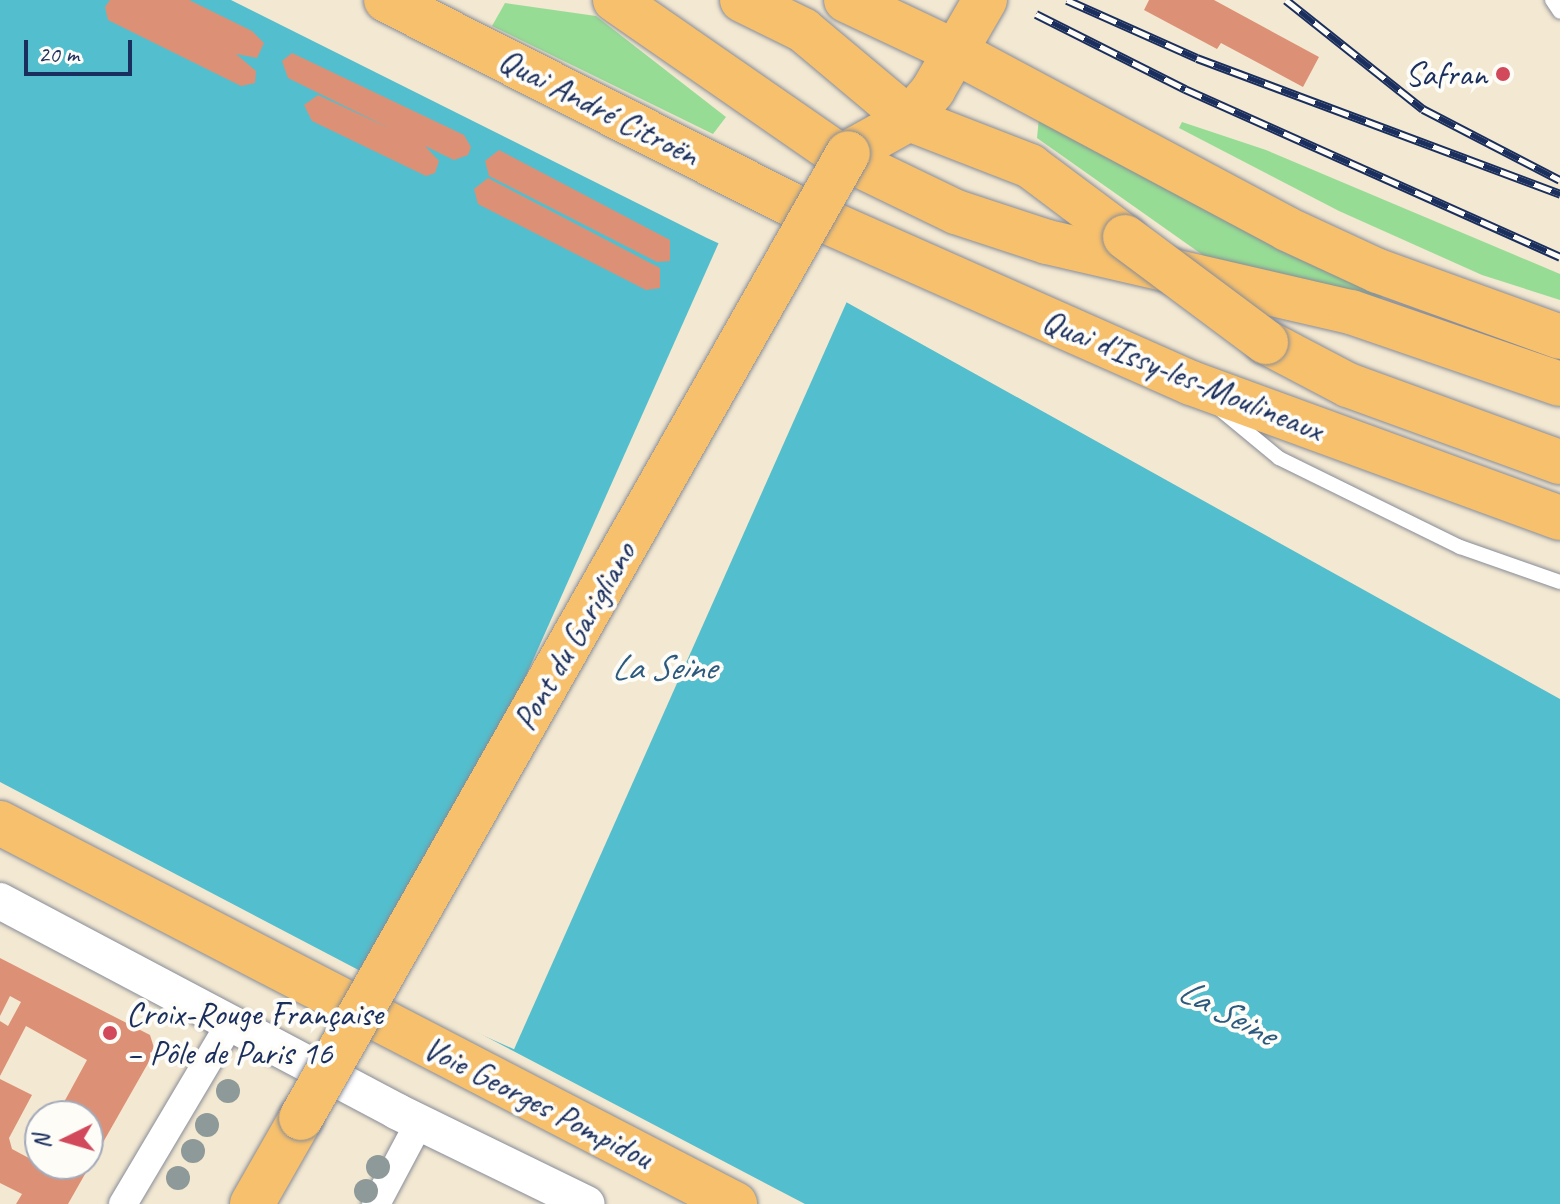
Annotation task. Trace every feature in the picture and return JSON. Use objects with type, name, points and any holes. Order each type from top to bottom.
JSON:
[{"type":"main road","name":"Quai André Citroën","points":[[386,0],[812,215]]},
{"type":"main road","points":[[615,0],[844,155],[956,212],[1047,242],[1351,312],[1560,384]]},
{"type":"main road","points":[[742,0],[803,30],[909,119],[1030,166],[1266,342],[1348,385],[1560,462]]},
{"type":"main road","points":[[844,155],[909,119],[956,52],[985,0]]},
{"type":"main road","points":[[844,155],[870,5],[1287,229],[1378,271],[1560,337]]},
{"type":"main road","name":"Pont du Garigliano","points":[[252,1204],[844,155]]},
{"type":"main road","name":"Quai d'Issy-les-Moulineaux","points":[[812,215],[1191,383],[1560,518]]},
{"type":"main road","name":"Voie Georges Pompidou","points":[[0,823],[735,1204]]},
{"type":"street","points":[[0,901],[419,1123],[587,1204]]},
{"type":"street","points":[[123,1204],[230,1024]]},
{"type":"street","points":[[376,1204],[419,1123]]},
{"type":"lane","points":[[1552,0],[1560,12]]},
{"type":"lane","points":[[1191,383],[1270,453],[1460,547],[1560,582]]},
{"type":"green space","points":[[505,3],[596,16],[726,117],[713,134],[492,26]]},
{"type":"green space","points":[[1039,118],[1385,291],[1375,307],[1224,270],[1037,138]]},
{"type":"green space","points":[[1182,122],[1266,150],[1560,274],[1560,300],[1482,275],[1339,211],[1179,128]]},
{"type":"water","name":"La Seine","points":[[0,0],[231,0],[707,238],[846,302],[1560,699],[1560,1204],[805,1204],[0,782]]},
{"type":"pier","points":[[720,240],[849,297],[514,1049],[385,992]]},
{"type":"building","points":[[110,0],[189,0],[252,31],[264,43],[257,58],[236,54],[256,71],[255,83],[241,86],[108,20],[105,7]]},
{"type":"building","points":[[1149,0],[1214,0],[1319,57],[1303,87],[1221,43],[1217,49],[1144,10]]},
{"type":"building","points":[[292,53],[464,135],[471,147],[468,155],[454,160],[425,146],[439,161],[435,173],[426,176],[312,121],[304,105],[318,95],[391,129],[288,78],[282,61]]},
{"type":"building","points":[[499,150],[670,240],[670,261],[657,262],[489,176],[485,161]]},
{"type":"building","points":[[488,178],[660,268],[660,288],[646,290],[478,204],[474,189]]},
{"type":"building","points":[[0,958],[150,1035],[155,1051],[104,1141],[104,1100],[65,1100],[87,1060],[26,1026],[0,1076],[0,1021],[8,1026],[21,1002],[10,996],[0,1016]]},
{"type":"building","points":[[0,1079],[32,1095],[29,1100],[24,1100],[24,1110],[9,1138],[12,1149],[24,1155],[24,1180],[82,1180],[68,1204],[16,1204],[22,1194],[0,1183]]},
{"type":"railway","points":[[1067,0],[1197,58],[1560,194]]},
{"type":"railway","points":[[1286,0],[1423,109],[1560,180]]},
{"type":"railway","points":[[1036,14],[1185,89],[1560,257]]},
{"type":"place","name":"Safran","points":[[1503,74]]},
{"type":"place","name":"Croix-Rouge Française – Pôle de Paris 16","points":[[110,1033]]}]
